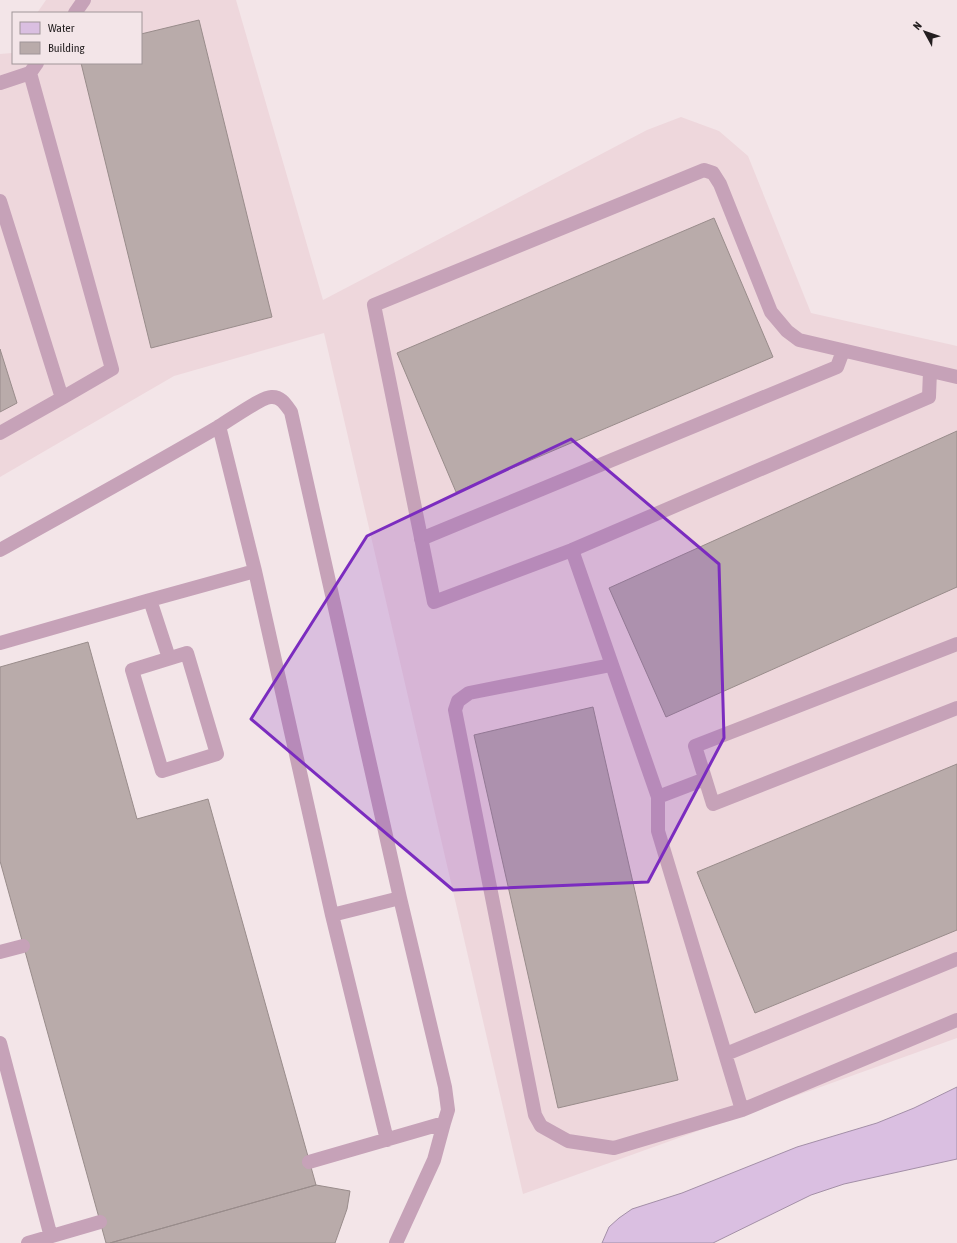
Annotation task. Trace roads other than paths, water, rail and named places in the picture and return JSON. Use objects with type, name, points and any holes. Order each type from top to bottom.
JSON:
[{"type":"lane","points":[[76,12],[84,0]]},
{"type":"lane","points":[[0,83],[33,68],[112,369],[0,433]]},
{"type":"lane","points":[[930,371],[929,397],[572,550],[434,602],[374,305],[704,170],[713,173],[720,184],[771,312],[787,331],[799,340],[957,377]]},
{"type":"lane","points":[[0,201],[62,398]]},
{"type":"lane","points":[[421,540],[837,367],[843,350]]},
{"type":"lane","points":[[0,550],[269,397],[278,397],[291,412],[400,898],[445,1087],[448,1110],[434,1160],[396,1243]]},
{"type":"lane","points":[[219,426],[255,572],[332,915],[387,1140]]},
{"type":"lane","points":[[572,550],[658,797],[658,831],[742,1110]]},
{"type":"lane","points":[[0,643],[255,572]]},
{"type":"lane","points":[[150,600],[169,658]]},
{"type":"lane","points":[[957,644],[695,746],[713,804],[957,708]]},
{"type":"lane","points":[[187,653],[217,754],[162,771],[132,670],[169,658],[187,653]]},
{"type":"lane","points":[[611,664],[469,693],[458,700],[455,710],[528,1072],[535,1115],[541,1126],[568,1141],[614,1148],[742,1110],[957,1020]]},
{"type":"lane","points":[[658,797],[704,778]]},
{"type":"lane","points":[[332,915],[400,898]]},
{"type":"lane","points":[[0,952],[23,946]]},
{"type":"lane","points":[[726,1054],[957,959]]},
{"type":"lane","points":[[0,1043],[51,1236]]},
{"type":"lane","points":[[309,1162],[444,1123]]},
{"type":"lane","points":[[28,1243],[100,1222]]},
{"type":"water","points":[[957,1087],[957,1159],[844,1184],[811,1195],[713,1243],[602,1243],[609,1227],[632,1209],[682,1193],[797,1147],[877,1123],[914,1108]]}]
